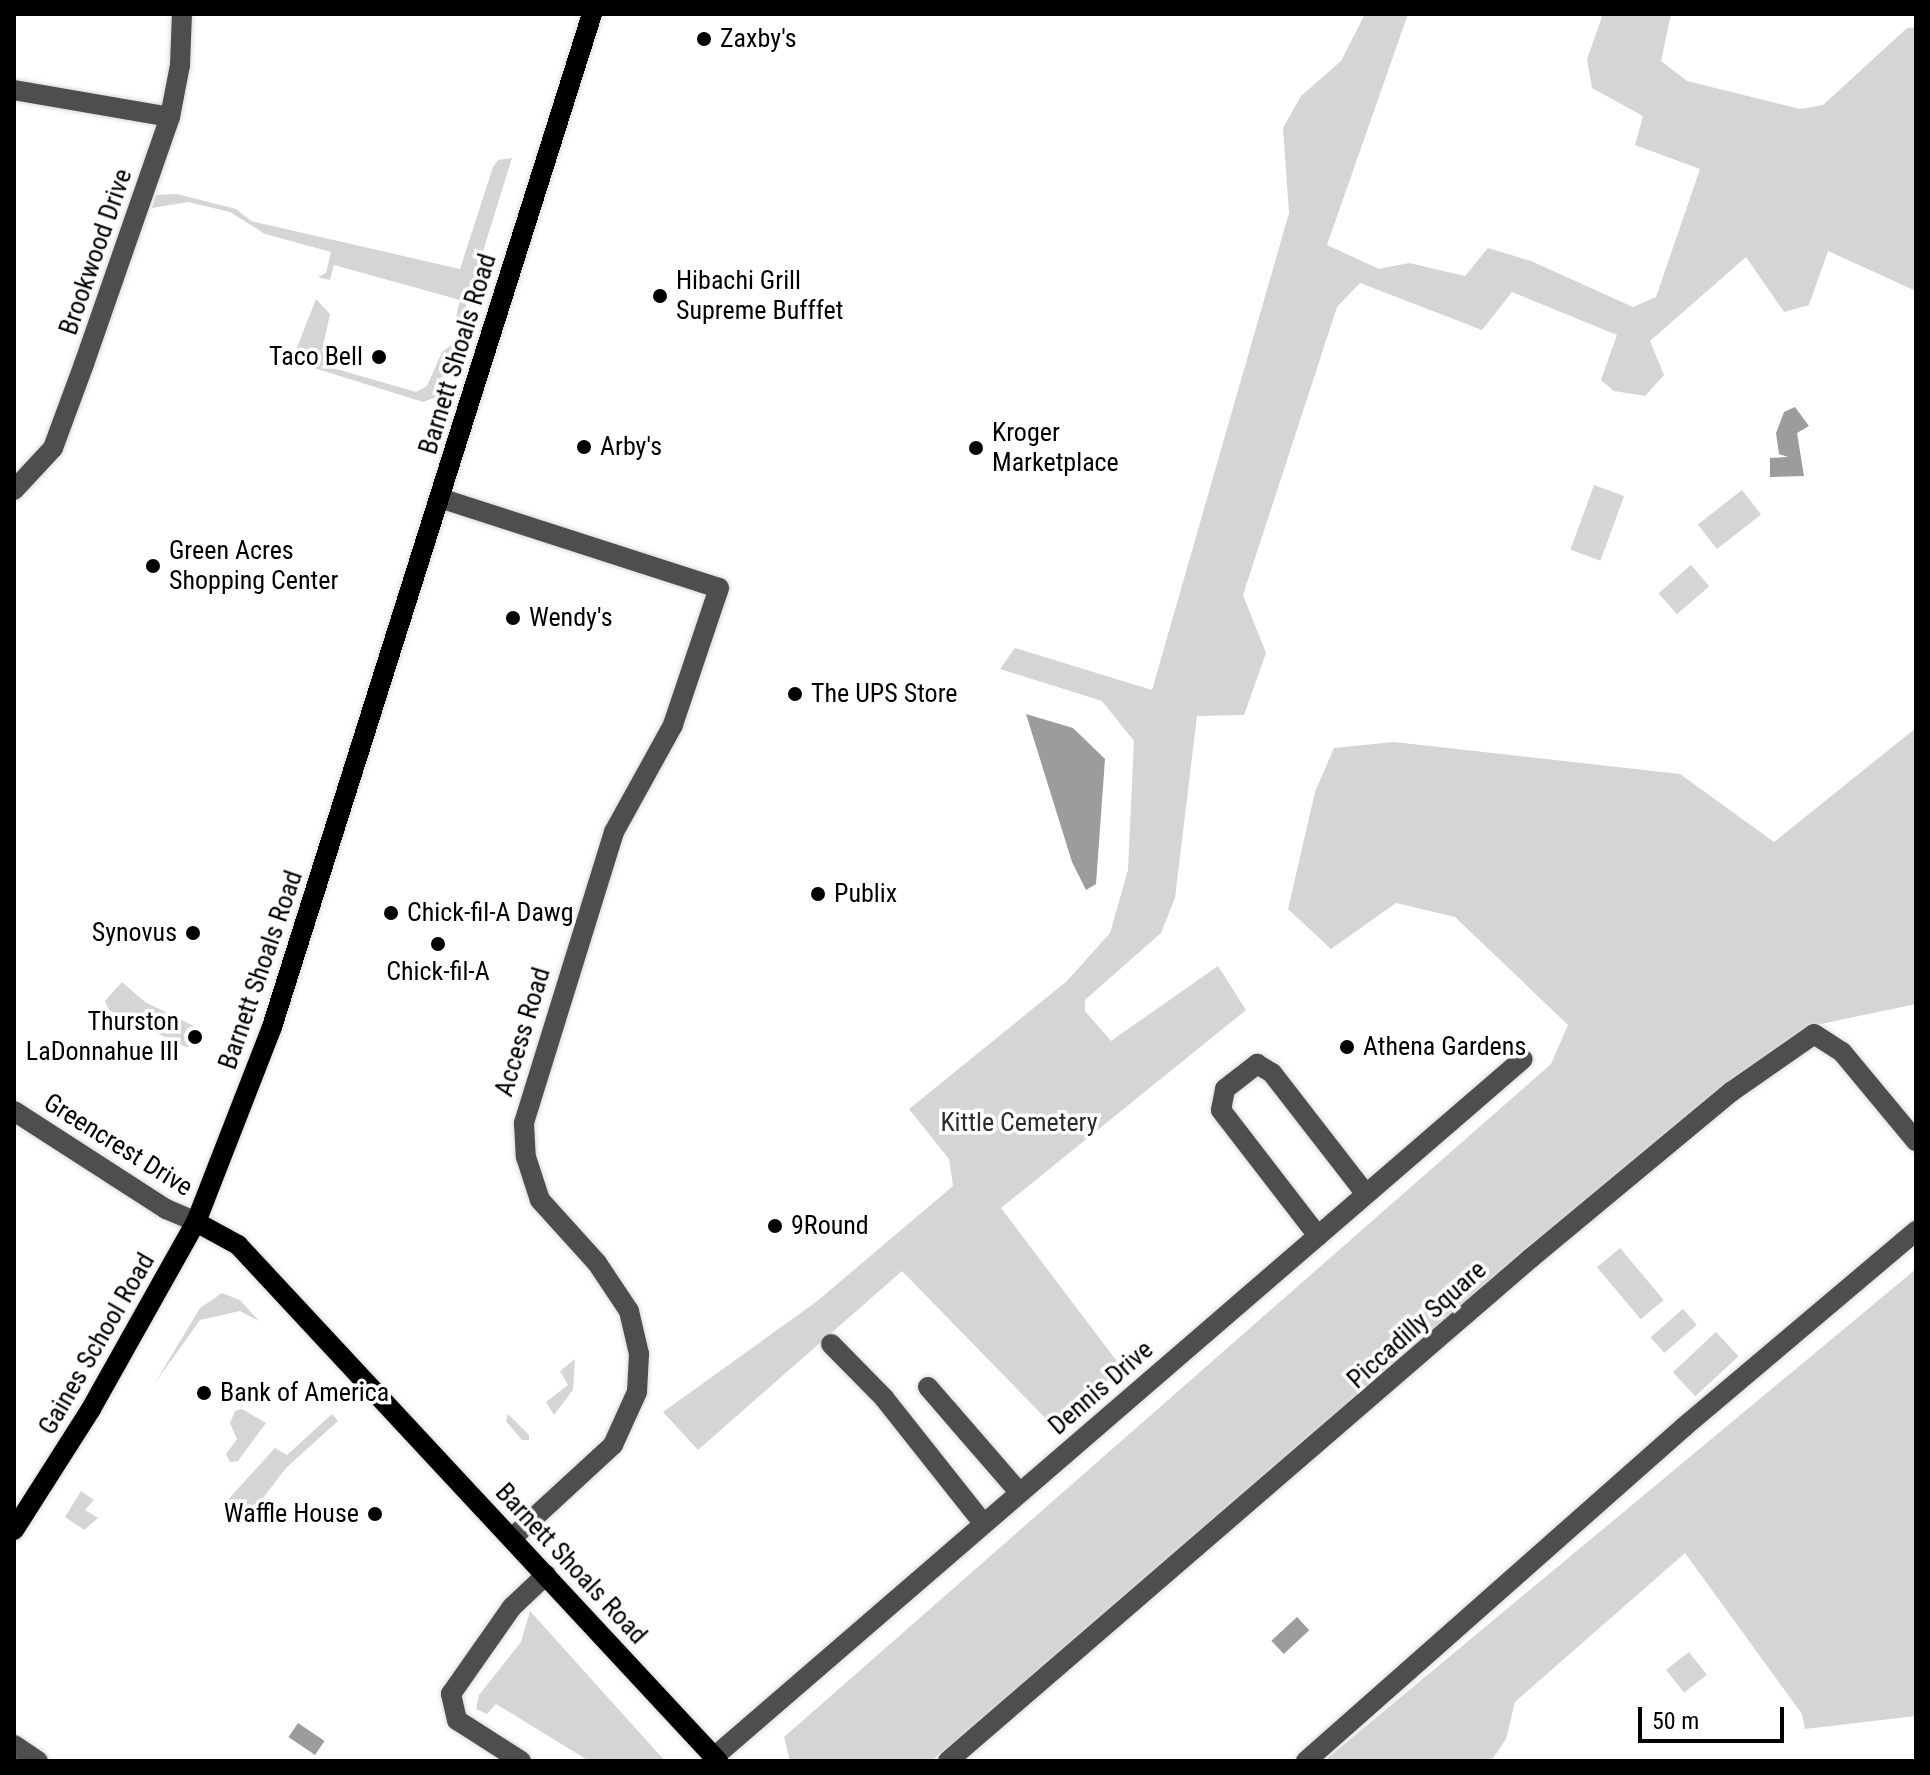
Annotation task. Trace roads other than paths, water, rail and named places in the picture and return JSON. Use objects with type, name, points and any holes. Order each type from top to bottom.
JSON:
[{"type":"main road","name":"Barnett Shoals Road","points":[[592,14],[272,1027],[196,1222],[238,1245],[513,1537],[716,1759]]},
{"type":"main road","name":"Gaines School Road","points":[[14,1530],[91,1409],[196,1222]]},
{"type":"street","name":"Brookwood Drive","points":[[14,490],[58,438],[170,117],[180,65],[182,14]]},
{"type":"street","points":[[14,90],[170,117]]},
{"type":"street","name":"Access Road","points":[[440,498],[719,588],[673,725],[603,860],[524,1123],[526,1157],[540,1200],[597,1263],[629,1311],[639,1354],[637,1392],[613,1445],[513,1537]]},
{"type":"street","name":"Piccadilly Square","points":[[948,1761],[1531,1258],[1731,1092],[1814,1034],[1842,1052],[1916,1141]]},
{"type":"street","name":"Dennis Drive","points":[[716,1759],[983,1523],[1523,1059]]},
{"type":"street","points":[[1318,1236],[1221,1110],[1225,1089],[1257,1064],[1272,1073],[1366,1194]]},
{"type":"street","name":"Greencrest Drive","points":[[14,1111],[166,1209],[196,1222]]},
{"type":"street","points":[[1306,1761],[1684,1427],[1916,1231]]},
{"type":"street","points":[[831,1344],[884,1398],[983,1523]]},
{"type":"street","points":[[928,1387],[1019,1492]]},
{"type":"street","points":[[521,1761],[457,1720],[451,1694],[512,1607],[546,1575]]},
{"type":"street","points":[[14,1745],[38,1761]]},
{"type":"place","name":"Zaxby's","points":[[704,39]]},
{"type":"place","name":"Hibachi Grill Supreme Bufffet","points":[[660,296]]},
{"type":"place","name":"Taco Bell","points":[[379,357]]},
{"type":"place","name":"Arby's","points":[[584,447]]},
{"type":"place","name":"Kroger Marketplace","points":[[976,448]]},
{"type":"place","name":"Green Acres Shopping Center","points":[[153,566]]},
{"type":"place","name":"Wendy's","points":[[513,618]]},
{"type":"place","name":"The UPS Store","points":[[795,694]]},
{"type":"place","name":"Publix","points":[[818,894]]},
{"type":"place","name":"Chick-fil-A Dawg","points":[[391,913]]},
{"type":"place","name":"Synovus","points":[[193,933]]},
{"type":"place","name":"Chick-fil-A","points":[[438,944]]},
{"type":"place","name":"Thurston LaDonnahue III","points":[[195,1037]]},
{"type":"place","name":"Athena Gardens","points":[[1347,1047]]},
{"type":"place","name":"9Round","points":[[775,1226]]},
{"type":"place","name":"Bank of America","points":[[204,1393]]},
{"type":"place","name":"Waffle House","points":[[375,1514]]},
{"type":"park label","name":"Kittle Cemetery","points":[[1019,1123]]}]
